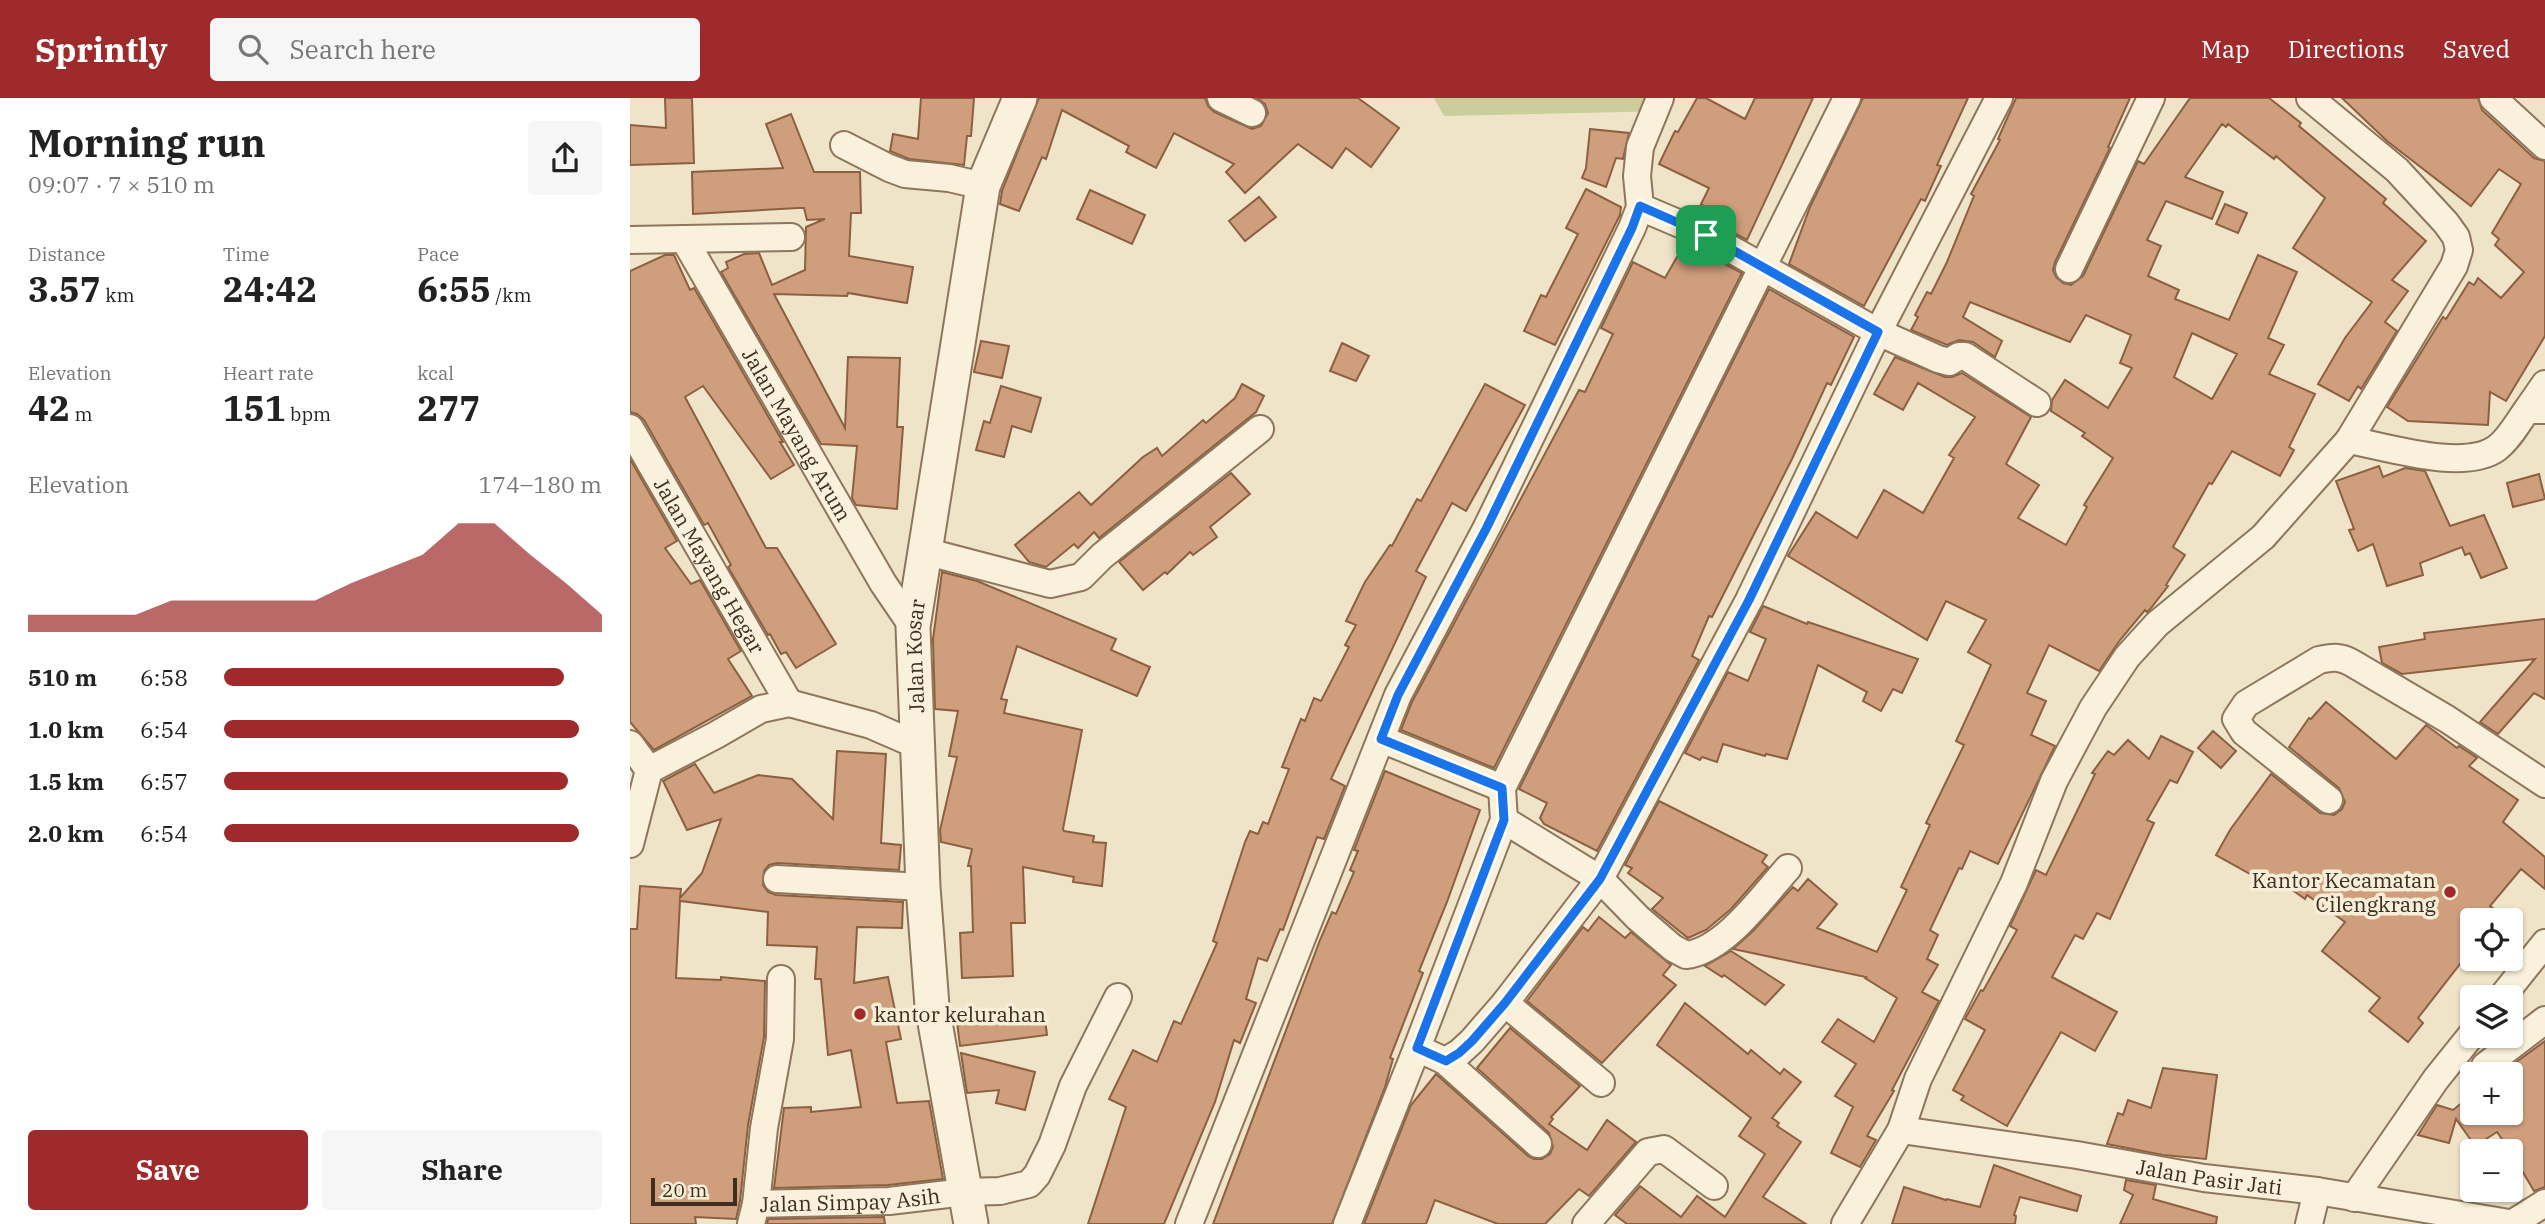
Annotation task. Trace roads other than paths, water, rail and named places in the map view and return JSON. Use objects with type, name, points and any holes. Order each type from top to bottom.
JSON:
[{"type":"street","name":"Jalan Kosar","points":[[968,1208],[932,1006],[923,887],[913,627],[983,186],[1020,98]]},
{"type":"street","points":[[1222,98],[1252,113]]},
{"type":"street","points":[[1189,1224],[1398,695],[1487,527],[1632,228],[1640,206],[1637,176],[1640,147],[1660,98]]},
{"type":"street","points":[[1347,1224],[1504,820],[1502,788],[1847,98]]},
{"type":"street","points":[[1446,1061],[1472,1041],[1505,1003],[1600,879],[1749,600],[1878,332],[1998,98]]},
{"type":"street","points":[[2069,269],[2151,98]]},
{"type":"street","points":[[1845,1224],[1901,1130],[1918,1079],[2014,883],[2054,780],[2093,708],[2127,657],[2157,624],[2263,537],[2349,440],[2454,266],[2459,250],[2456,237],[2446,222],[2397,170],[2310,98]]},
{"type":"street","points":[[2493,98],[2545,146]]},
{"type":"street","points":[[844,145],[889,169],[905,174],[949,178],[983,186]]},
{"type":"street","points":[[1640,206],[1706,235],[1878,332],[1944,362],[1965,356],[2036,402]]},
{"type":"street","points":[[630,240],[792,237]]},
{"type":"street","name":"Jalan Mayang Arum","points":[[684,239],[883,583],[913,627]]},
{"type":"street","points":[[2349,440],[2447,458],[2484,456],[2506,440],[2536,410],[2545,384]]},
{"type":"street","name":"Jalan Mayang Hegar","points":[[630,428],[789,702]]},
{"type":"street","points":[[924,551],[1050,584],[1081,577],[1102,556],[1260,429]]},
{"type":"street","points":[[2329,800],[2244,732],[2236,719],[2246,704],[2319,660],[2329,657],[2340,657],[2352,663],[2447,719],[2545,784]]},
{"type":"street","points":[[630,844],[649,770],[761,709],[789,702],[871,725],[917,745]]},
{"type":"street","points":[[1381,739],[1502,788]]},
{"type":"street","points":[[630,744],[649,770]]},
{"type":"street","points":[[1504,820],[1600,879],[1638,918],[1673,948],[1686,954],[1706,950],[1727,935],[1788,869]]},
{"type":"street","points":[[777,879],[923,887]]},
{"type":"street","points":[[2511,985],[2545,943]]},
{"type":"street","points":[[753,1214],[764,1128],[780,1039],[781,979]]},
{"type":"street","name":"Jalan Simpay Asih","points":[[753,1214],[889,1201],[968,1208],[1029,1184],[1037,1175],[1052,1145],[1073,1086],[1118,997]]},
{"type":"street","points":[[1505,1003],[1601,1083]]},
{"type":"street","points":[[2490,1062],[2545,1020]]},
{"type":"street","points":[[1417,1048],[1446,1061],[1538,1144]]},
{"type":"street","points":[[2354,1198],[2436,1079],[2461,1048]]},
{"type":"street","name":"Jalan Pasir Jati","points":[[1901,1130],[2077,1155],[2204,1178],[2317,1191],[2514,1224]]},
{"type":"street","points":[[1586,1224],[1648,1152],[1656,1149],[1664,1149],[1714,1186]]},
{"type":"street","points":[[2309,1224],[2317,1191]]},
{"type":"street","points":[[2514,1224],[2545,1203]]},
{"type":"place","name":"Kantor Kecamatan Cilengkrang","points":[[2450,892]]},
{"type":"place","name":"kantor kelurahan","points":[[860,1014]]}]
